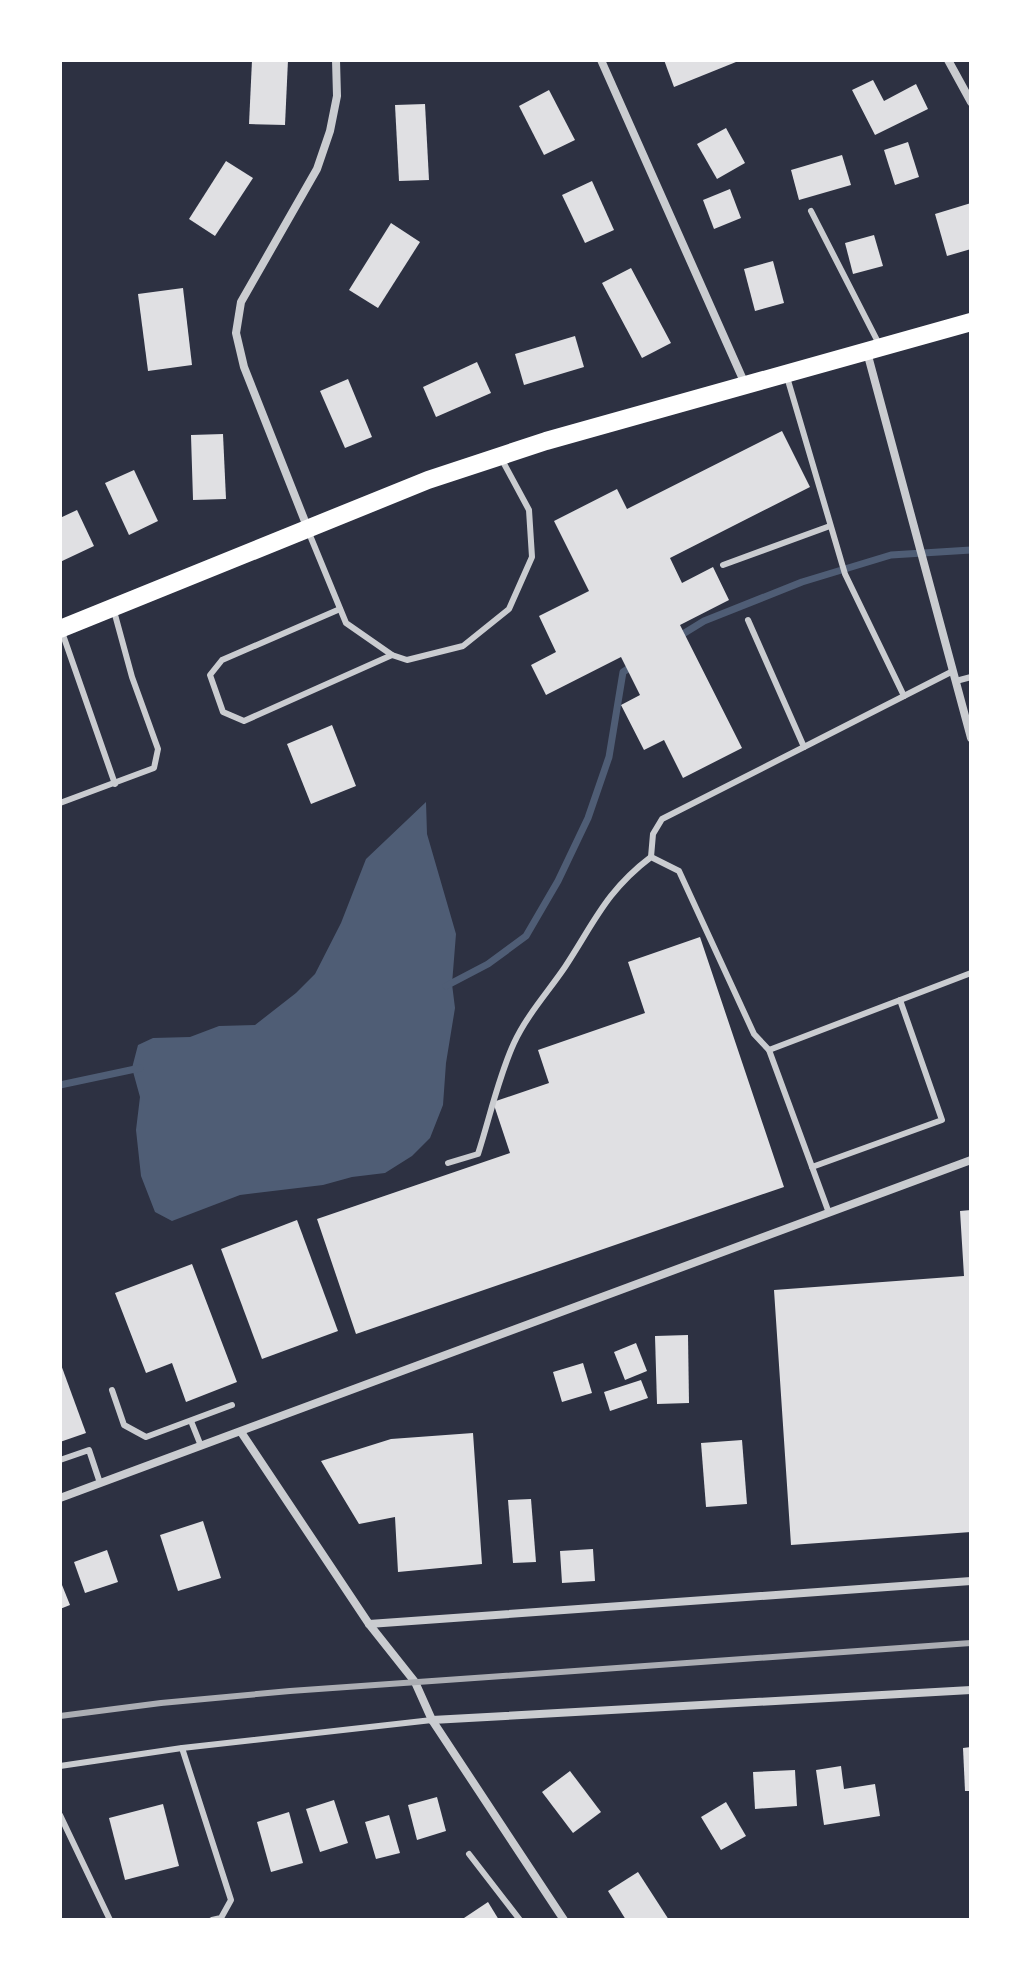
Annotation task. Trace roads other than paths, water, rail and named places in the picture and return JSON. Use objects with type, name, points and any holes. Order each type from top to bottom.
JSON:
[{"type":"main road","points":[[60,629],[428,480],[500,456],[971,322]]},
{"type":"street","points":[[308,529],[244,367],[236,333],[241,302],[317,169],[330,131],[337,96],[336,60]]},
{"type":"street","points":[[601,60],[746,385]]},
{"type":"street","points":[[948,60],[971,102]]},
{"type":"street","points":[[874,349],[971,738]]},
{"type":"street","points":[[60,1498],[971,1160]]},
{"type":"street","points":[[241,1432],[369,1624],[415,1682],[432,1720],[564,1920]]},
{"type":"street","points":[[369,1624],[971,1581]]},
{"type":"street","points":[[432,1720],[971,1690]]},
{"type":"lane","points":[[811,211],[874,349]]},
{"type":"lane","points":[[786,374],[840,561],[904,696]]},
{"type":"lane","points":[[308,529],[346,623],[392,655],[407,660],[463,646],[509,609],[532,557],[529,510],[500,456]]},
{"type":"lane","points":[[723,565],[830,526]]},
{"type":"lane","points":[[60,803],[154,768],[158,749],[132,677],[114,608]]},
{"type":"lane","points":[[340,609],[222,660],[210,675],[223,712],[244,721],[392,655]]},
{"type":"lane","points":[[748,620],[804,747]]},
{"type":"lane","points":[[60,629],[115,784]]},
{"type":"lane","points":[[448,1163],[478,1154],[514,1043],[601,907],[631,872],[651,857],[653,834],[662,819],[904,696],[954,676],[971,677]]},
{"type":"lane","points":[[651,857],[679,871],[754,1034],[769,1050],[829,1213]]},
{"type":"lane","points":[[769,1050],[971,973]]},
{"type":"lane","points":[[812,1167],[942,1120],[900,1000]]},
{"type":"lane","points":[[112,1390],[124,1425],[146,1437],[232,1405]]},
{"type":"lane","points":[[191,1421],[201,1446]]},
{"type":"lane","points":[[60,1460],[89,1450],[100,1483]]},
{"type":"lane","points":[[60,1766],[182,1748],[432,1720]]},
{"type":"lane","points":[[182,1748],[231,1900],[221,1918],[212,1920]]},
{"type":"lane","points":[[60,1815],[110,1920]]},
{"type":"lane","points":[[469,1854],[520,1920]]},
{"type":"water","points":[[426,802],[427,834],[456,934],[452,984],[455,1008],[443,1105],[430,1138],[412,1156],[385,1173],[323,1185],[240,1195],[172,1221],[155,1212],[141,1176],[136,1130],[140,1097],[132,1068],[138,1045],[153,1038],[190,1037],[219,1026],[255,1025],[296,993],[315,974],[341,923],[366,859]]},
{"type":"waterway","points":[[678,637],[704,621],[802,582],[891,555],[971,550]]},
{"type":"waterway","points":[[446,986],[488,964],[526,936],[558,881],[588,818],[609,757],[623,672],[634,665]]},
{"type":"waterway","points":[[60,1085],[140,1068]]},
{"type":"railway","points":[[60,1716],[290,1691],[971,1643]]}]
